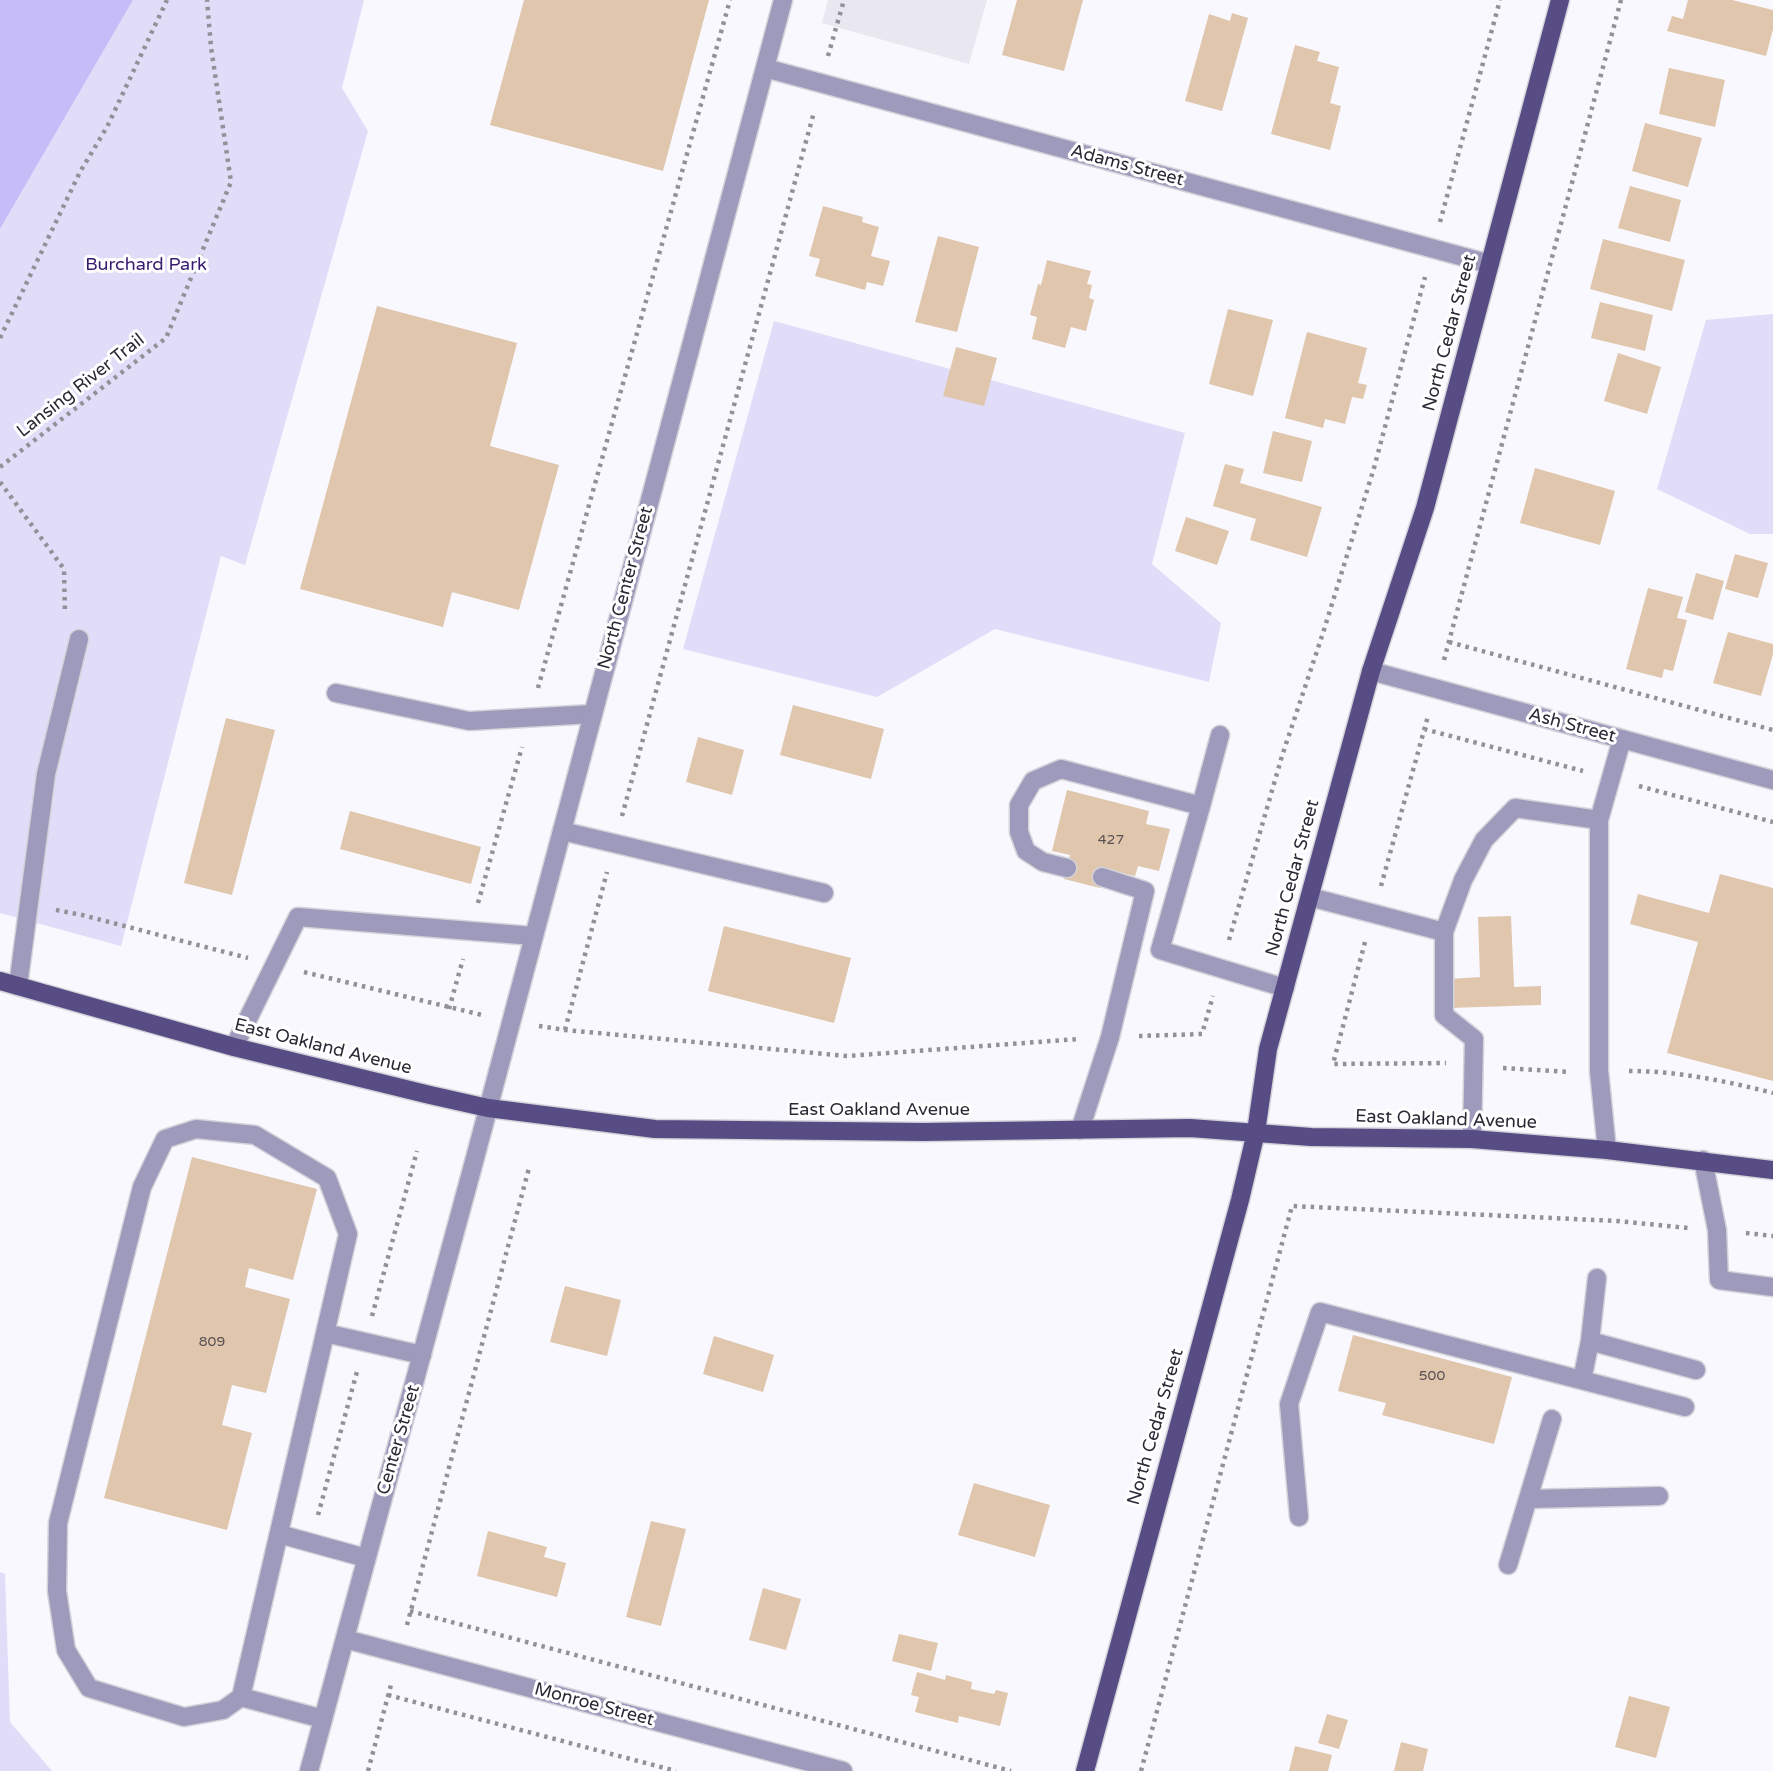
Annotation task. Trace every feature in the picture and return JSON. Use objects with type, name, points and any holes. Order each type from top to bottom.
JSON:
[{"type":"main road","name":"North Cedar Street","points":[[1085,1771],[1219,1284],[1256,1132],[1268,1049],[1284,988],[1371,671],[1425,508],[1560,0]]},
{"type":"main road","name":"East Oakland Avenue","points":[[9,984],[234,1047],[488,1108],[655,1129],[909,1132],[1190,1128],[1311,1137],[1472,1139],[1607,1150],[1773,1170]]},
{"type":"street","points":[[765,68],[783,0]]},
{"type":"street","name":"Adams Street","points":[[765,68],[1490,264]]},
{"type":"street","name":"North Center Street","points":[[488,1108],[765,68]]},
{"type":"street","points":[[9,984],[28,905],[46,774],[79,639]]},
{"type":"street","name":"Ash Street","points":[[1371,671],[1773,780]]},
{"type":"street","points":[[336,693],[469,720],[593,714]]},
{"type":"street","points":[[1220,735],[1160,950],[1284,988]]},
{"type":"street","points":[[1607,1150],[1599,1071],[1599,820],[1622,739]]},
{"type":"street","points":[[1067,868],[1043,862],[1026,851],[1019,832],[1019,805],[1032,781],[1061,769],[1200,806]]},
{"type":"street","points":[[1472,1139],[1474,1040],[1444,1015],[1444,932],[1463,880],[1484,840],[1515,808],[1599,820]]},
{"type":"street","points":[[562,831],[824,893]]},
{"type":"street","points":[[1080,1130],[1110,1037],[1145,891],[1102,877]]},
{"type":"street","points":[[1310,897],[1444,932]]},
{"type":"street","points":[[234,1047],[298,917],[533,936]]},
{"type":"street","name":"Center Street","points":[[309,1771],[488,1108]]},
{"type":"street","points":[[196,1129],[255,1135],[327,1178],[348,1234],[279,1534],[241,1697],[223,1710],[184,1717],[89,1688],[66,1650],[57,1591],[58,1523],[142,1187],[165,1139],[196,1129]]},
{"type":"street","points":[[1703,1160],[1717,1230],[1719,1280],[1773,1287]]},
{"type":"street","points":[[1582,1380],[1590,1341],[1597,1278]]},
{"type":"street","points":[[1299,1517],[1289,1404],[1320,1312],[1685,1407]]},
{"type":"street","points":[[325,1333],[422,1355]]},
{"type":"street","points":[[1590,1341],[1696,1370]]},
{"type":"street","points":[[1508,1565],[1552,1419]]},
{"type":"street","points":[[1529,1500],[1659,1496]]},
{"type":"street","points":[[279,1534],[366,1558]]},
{"type":"street","name":"Monroe Street","points":[[345,1639],[843,1771]]},
{"type":"street","points":[[241,1697],[323,1719]]},
{"type":"path","points":[[0,338],[80,172],[107,127],[167,0]]},
{"type":"path","name":"Lansing River Trail","points":[[0,467],[166,338],[231,182],[211,47],[207,0]]},
{"type":"path","points":[[449,1009],[730,0]]},
{"type":"path","points":[[565,1030],[844,0]]},
{"type":"path","points":[[28,905],[82,915],[449,1009],[565,1030],[847,1056],[1110,1037],[1202,1034],[1282,756],[1374,468],[1500,0]]},
{"type":"path","points":[[1621,0],[1333,1064],[1473,1065],[1553,1072],[1658,1071],[1735,1083],[1773,1093]]},
{"type":"path","points":[[0,482],[64,569],[65,620],[79,639]]},
{"type":"path","points":[[1449,642],[1773,730]]},
{"type":"path","points":[[310,1543],[417,1151]]},
{"type":"path","points":[[368,1771],[528,1168]]},
{"type":"path","points":[[1141,1771],[1292,1206],[1617,1221],[1773,1236]]},
{"type":"path","points":[[410,1611],[1011,1771]]},
{"type":"path","points":[[388,1695],[676,1771]]},
{"type":"shaded area","points":[[0,0],[133,0],[0,229]]},
{"type":"shaded area","points":[[828,0],[987,0],[969,64],[822,23]]},
{"type":"green space","name":"Burchard Park","points":[[133,0],[364,0],[342,88],[368,131],[245,565],[221,556],[121,946],[0,913],[0,229]]},
{"type":"green space","points":[[1773,314],[1773,534],[1750,534],[1657,489],[1706,320]]},
{"type":"green space","points":[[774,321],[1185,433],[1152,564],[1221,623],[1209,682],[995,629],[877,697],[683,649]]},
{"type":"green space","points":[[0,1572],[5,1574],[10,1722],[52,1771],[0,1771]]},
{"type":"building","points":[[524,0],[709,0],[663,171],[490,125]]},
{"type":"building","points":[[1017,0],[1083,0],[1064,71],[1002,55]]},
{"type":"building","points":[[1688,0],[1732,0],[1773,10],[1773,29],[1766,56],[1667,31],[1672,16],[1683,19]]},
{"type":"building","points":[[1232,13],[1248,18],[1222,111],[1185,101],[1209,14],[1230,21]]},
{"type":"building","points":[[1295,45],[1320,52],[1317,61],[1339,67],[1330,103],[1341,106],[1330,150],[1271,134]]},
{"type":"building","points":[[1669,68],[1725,80],[1715,127],[1659,114]]},
{"type":"building","points":[[1645,123],[1702,138],[1688,187],[1632,171]]},
{"type":"building","points":[[1630,186],[1681,200],[1670,242],[1618,228]]},
{"type":"building","points":[[823,206],[863,217],[862,222],[879,227],[871,256],[890,261],[883,286],[867,282],[865,290],[815,276],[820,259],[809,256]]},
{"type":"building","points":[[938,236],[979,247],[957,332],[915,322]]},
{"type":"building","points":[[1603,239],[1685,260],[1672,311],[1590,289]]},
{"type":"building","points":[[1047,260],[1091,271],[1087,284],[1092,285],[1089,298],[1094,300],[1086,331],[1071,327],[1065,348],[1032,339],[1037,317],[1030,315]]},
{"type":"building","points":[[1600,302],[1653,315],[1645,351],[1591,338]]},
{"type":"building","points":[[377,306],[517,343],[490,446],[559,465],[519,610],[452,592],[443,627],[300,589]]},
{"type":"building","points":[[1228,309],[1273,320],[1253,396],[1209,384]]},
{"type":"building","points":[[1307,332],[1367,348],[1358,383],[1367,385],[1363,399],[1352,397],[1345,424],[1325,419],[1323,428],[1285,418]]},
{"type":"building","points":[[956,347],[997,358],[984,406],[943,396]]},
{"type":"building","points":[[1618,353],[1661,367],[1647,414],[1604,401]]},
{"type":"building","points":[[1273,431],[1312,441],[1302,482],[1263,473]]},
{"type":"building","points":[[1225,464],[1244,469],[1240,483],[1322,507],[1307,557],[1250,540],[1256,519],[1213,506]]},
{"type":"building","points":[[1535,468],[1615,491],[1600,545],[1520,523]]},
{"type":"building","points":[[1186,517],[1229,531],[1217,565],[1175,551]]},
{"type":"building","points":[[1735,554],[1768,563],[1758,598],[1725,589]]},
{"type":"building","points":[[1696,573],[1724,581],[1713,620],[1685,612]]},
{"type":"building","points":[[1648,588],[1683,597],[1677,618],[1687,620],[1673,671],[1664,669],[1662,678],[1626,669]]},
{"type":"building","points":[[1728,632],[1773,644],[1773,654],[1761,696],[1713,683]]},
{"type":"building","points":[[793,705],[884,729],[871,779],[780,755]]},
{"type":"building","points":[[226,718],[275,730],[232,895],[184,883]]},
{"type":"building","points":[[698,737],[744,750],[732,795],[686,782]]},
{"type":"building","points":[[1067,790],[1149,811],[1146,824],[1170,829],[1159,871],[1138,866],[1135,876],[1105,869],[1100,888],[1064,879],[1070,855],[1052,851]]},
{"type":"building","points":[[350,811],[481,847],[471,884],[340,849]]},
{"type":"building","points":[[1720,874],[1773,888],[1773,1081],[1667,1053],[1698,942],[1630,924],[1638,894],[1709,913]]},
{"type":"building","points":[[1511,916],[1514,987],[1541,986],[1541,1005],[1449,1008],[1449,979],[1480,977],[1478,917]]},
{"type":"building","points":[[724,926],[851,958],[834,1023],[708,991]]},
{"type":"building","points":[[192,1157],[317,1189],[293,1280],[249,1268],[245,1287],[290,1299],[266,1393],[232,1385],[222,1425],[252,1433],[227,1530],[104,1498]]},
{"type":"building","points":[[565,1286],[621,1300],[607,1356],[550,1342]]},
{"type":"building","points":[[1353,1335],[1512,1377],[1494,1444],[1382,1415],[1386,1403],[1338,1391]]},
{"type":"building","points":[[714,1336],[774,1355],[763,1392],[703,1374]]},
{"type":"building","points":[[974,1483],[1050,1505],[1035,1557],[958,1535]]},
{"type":"building","points":[[651,1521],[686,1529],[661,1626],[626,1617]]},
{"type":"building","points":[[488,1531],[547,1547],[544,1557],[566,1563],[557,1597],[477,1576]]},
{"type":"building","points":[[763,1588],[801,1599],[786,1650],[749,1640]]},
{"type":"building","points":[[899,1634],[938,1643],[931,1671],[892,1661]]},
{"type":"building","points":[[917,1672],[945,1680],[946,1675],[972,1682],[971,1689],[994,1694],[996,1690],[1008,1693],[1000,1726],[959,1716],[958,1723],[915,1712],[919,1697],[911,1695]]},
{"type":"building","points":[[1629,1696],[1670,1707],[1656,1758],[1615,1747]]},
{"type":"building","points":[[1327,1714],[1348,1720],[1339,1749],[1318,1743]]},
{"type":"building","points":[[1401,1742],[1428,1749],[1423,1771],[1394,1771]]},
{"type":"building","points":[[1295,1746],[1332,1755],[1328,1771],[1289,1771]]}]
